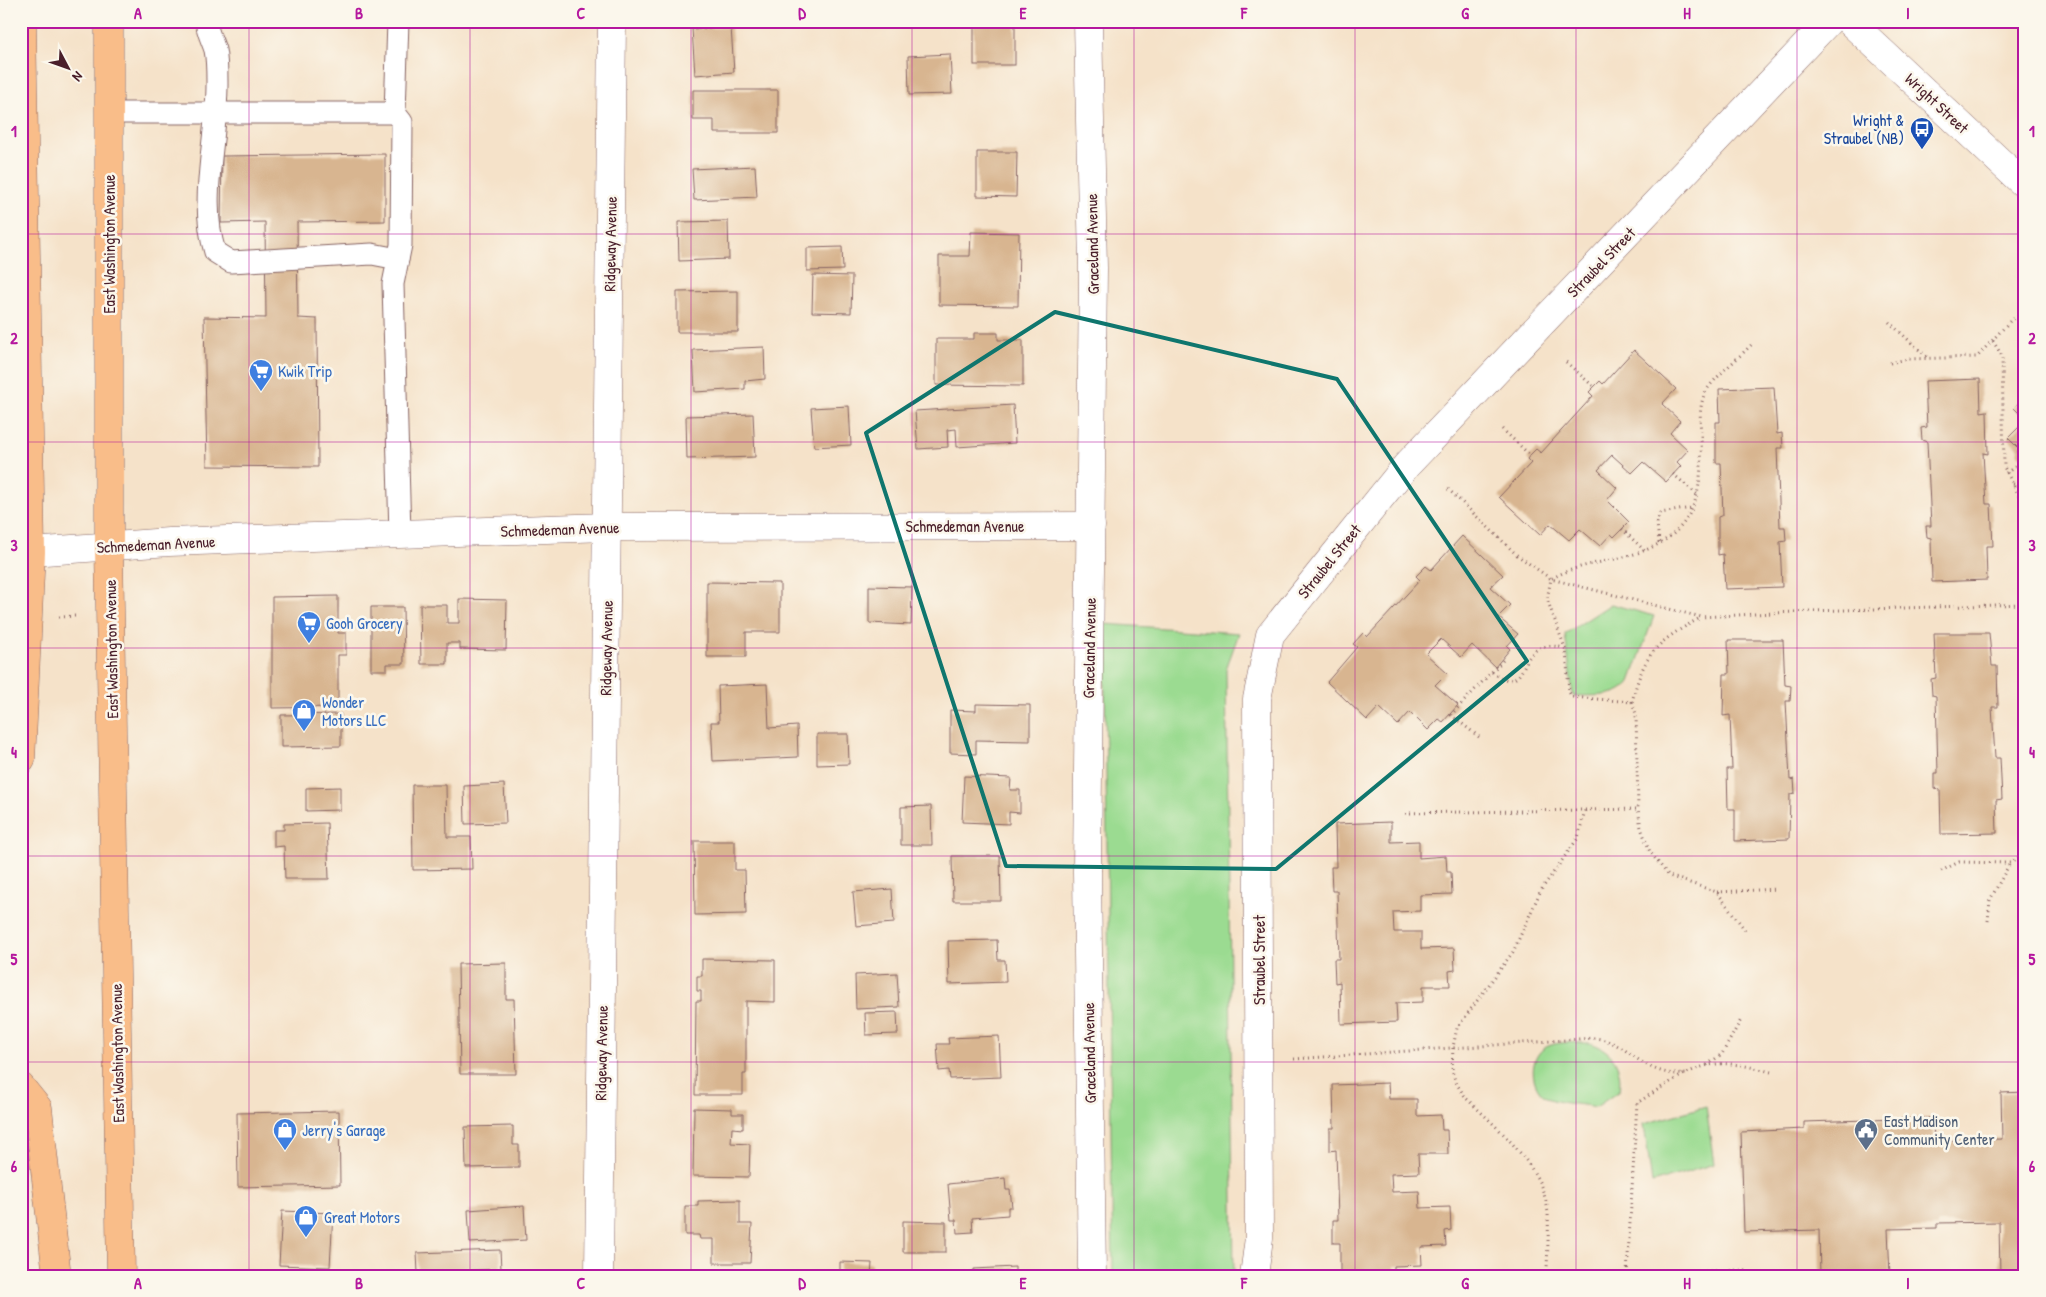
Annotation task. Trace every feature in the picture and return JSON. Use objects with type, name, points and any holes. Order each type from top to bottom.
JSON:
[{"type":"main road","points":[[21,760],[30,552],[22,21]]},
{"type":"main road","name":"East Washington Avenue","points":[[109,21],[110,547],[121,1276]]},
{"type":"main road","points":[[21,1087],[38,1108],[57,1276]]},
{"type":"street","name":"Ridgeway Avenue","points":[[599,1276],[612,21]]},
{"type":"street","name":"Graceland Avenue","points":[[1088,21],[1093,268],[1087,871],[1092,1276]]},
{"type":"street","name":"Straubel Street","points":[[1254,1276],[1259,1238],[1258,699],[1270,635],[1406,466],[1829,21]]},
{"type":"street","name":"Wright Street","points":[[1849,21],[2025,185]]},
{"type":"street","name":"Schmedeman Avenue","points":[[30,552],[168,542],[607,527],[1091,526]]},
{"type":"lane","points":[[206,21],[215,51],[217,81],[208,232],[215,252],[231,262],[372,254],[398,259]]},
{"type":"lane","points":[[381,21],[398,31],[395,113],[402,122],[402,245],[393,284],[400,534]]},
{"type":"lane","points":[[110,113],[395,113]]},
{"type":"path","points":[[1890,363],[1908,358],[1977,357],[2011,320],[2025,313]]},
{"type":"path","points":[[1889,322],[1928,358]]},
{"type":"path","points":[[1993,341],[2002,356],[2004,468],[2025,507]]},
{"type":"path","points":[[1632,702],[1572,697],[1569,692],[1565,648],[1546,599],[1551,579],[1562,572],[1584,566],[1629,558],[1659,543],[1683,523],[1698,496],[1702,465],[1700,408],[1706,392],[1752,344]]},
{"type":"path","points":[[1566,362],[1594,387]]},
{"type":"path","points":[[1502,429],[1530,455]]},
{"type":"path","points":[[2006,473],[2025,460]]},
{"type":"path","points":[[1673,474],[1698,496]]},
{"type":"path","points":[[2012,484],[2025,486]]},
{"type":"path","points":[[1448,489],[1517,555],[1551,579],[1701,617],[1811,611],[2025,604]]},
{"type":"path","points":[[1659,543],[1657,522],[1660,513],[1693,508]]},
{"type":"path","points":[[1622,530],[1645,551]]},
{"type":"path","points":[[58,617],[76,616]]},
{"type":"path","points":[[1701,617],[1662,641],[1641,669],[1632,702],[1636,714],[1638,809],[1641,828],[1650,852],[1669,876],[1717,892],[1776,889]]},
{"type":"path","points":[[1492,672],[1504,681],[1515,680],[1523,672],[1526,659],[1534,651],[1550,644],[1565,648]]},
{"type":"path","points":[[1479,738],[1451,715],[1504,659]]},
{"type":"path","points":[[1405,813],[1638,809]]},
{"type":"path","points":[[1547,1276],[1548,1214],[1542,1190],[1514,1145],[1462,1093],[1452,1071],[1452,1047],[1459,1024],[1513,952],[1541,890],[1574,846],[1581,830],[1585,810]]},
{"type":"path","points":[[1941,871],[1958,862],[2010,863],[2025,855]]},
{"type":"path","points":[[1988,922],[1990,900],[2010,863]]},
{"type":"path","points":[[1717,892],[1745,930]]},
{"type":"path","points":[[1626,1274],[1637,1103],[1706,1065],[1722,1054],[1742,1018]]},
{"type":"path","points":[[1294,1059],[1452,1047],[1606,1039],[1658,1072],[1670,1075],[1687,1074]]},
{"type":"path","points":[[1706,1065],[1747,1066],[1771,1072]]},
{"type":"path","points":[[1575,1276],[1744,1270],[1753,1276]]},
{"type":"path","points":[[1479,1276],[1494,1276]]},
{"type":"highlighted area","points":[[1055,312],[1337,379],[1527,661],[1276,869],[1006,866],[866,433]]},
{"type":"green space","points":[[1611,604],[1654,616],[1630,682],[1612,694],[1573,696],[1565,634]]},
{"type":"green space","points":[[1104,624],[1239,633],[1226,669],[1234,1276],[1113,1276]]},
{"type":"green space","points":[[1560,1043],[1590,1043],[1605,1050],[1615,1061],[1619,1074],[1619,1091],[1596,1107],[1555,1101],[1543,1094],[1534,1080],[1533,1071],[1534,1063],[1543,1049]]},
{"type":"green space","points":[[1706,1106],[1714,1164],[1652,1183],[1644,1124]]},
{"type":"building","points":[[974,21],[1015,21],[1015,65],[974,65]]},
{"type":"building","points":[[731,27],[734,72],[695,75],[692,29]]},
{"type":"building","points":[[950,54],[952,94],[909,95],[908,56]]},
{"type":"building","points":[[693,90],[778,90],[778,133],[714,133],[714,120],[693,120]]},
{"type":"building","points":[[977,152],[1017,152],[1016,197],[977,196]]},
{"type":"building","points":[[385,154],[385,221],[297,222],[298,318],[317,319],[318,467],[207,466],[204,317],[266,318],[265,222],[221,223],[222,156]]},
{"type":"building","points":[[755,166],[757,197],[694,200],[692,169]]},
{"type":"building","points":[[728,221],[729,259],[679,261],[678,222]]},
{"type":"building","points":[[971,232],[1019,233],[1018,306],[939,305],[939,256],[970,256]]},
{"type":"building","points":[[842,247],[843,270],[807,271],[807,248]]},
{"type":"building","points":[[813,275],[852,276],[851,313],[812,312]]},
{"type":"building","points":[[738,291],[738,332],[677,332],[677,292]]},
{"type":"building","points":[[974,333],[998,333],[998,340],[1023,340],[1023,386],[936,385],[936,339],[974,339]]},
{"type":"building","points":[[764,347],[765,379],[745,381],[745,389],[695,392],[693,350]]},
{"type":"building","points":[[1634,350],[1676,389],[1662,404],[1680,421],[1670,433],[1688,450],[1677,462],[1681,466],[1666,482],[1643,462],[1632,473],[1612,455],[1598,470],[1617,488],[1607,500],[1629,522],[1614,537],[1611,534],[1600,546],[1580,529],[1569,540],[1550,524],[1540,535],[1499,497],[1531,463],[1527,459],[1530,455],[1536,449],[1541,453],[1593,396],[1589,392],[1600,381],[1603,384]]},
{"type":"building","points":[[1980,379],[1981,412],[1987,411],[1988,454],[1983,453],[1986,504],[1991,504],[1993,546],[1986,546],[1987,580],[1932,582],[1931,538],[1927,537],[1926,526],[1931,526],[1927,442],[1922,440],[1921,428],[1927,427],[1925,381]]},
{"type":"building","points":[[1774,387],[1777,434],[1782,433],[1783,448],[1777,448],[1780,527],[1785,527],[1786,541],[1780,542],[1782,587],[1725,589],[1723,554],[1718,555],[1718,517],[1723,515],[1721,463],[1716,463],[1716,422],[1720,422],[1719,389]]},
{"type":"building","points":[[2025,396],[2025,419],[2014,408]]},
{"type":"building","points":[[1013,405],[1015,443],[957,447],[956,429],[947,430],[948,447],[918,449],[915,411]]},
{"type":"building","points":[[849,406],[851,445],[814,447],[811,408]]},
{"type":"building","points":[[753,414],[755,457],[687,459],[686,416]]},
{"type":"building","points":[[2025,421],[2025,460],[2017,453],[2019,449],[2008,438]]},
{"type":"building","points":[[1462,536],[1503,575],[1490,587],[1510,605],[1498,617],[1518,634],[1507,646],[1510,649],[1495,667],[1472,645],[1461,657],[1441,639],[1426,654],[1447,673],[1435,685],[1458,705],[1443,722],[1439,719],[1428,730],[1410,712],[1398,725],[1379,707],[1367,720],[1327,682],[1357,647],[1353,644],[1363,633],[1367,637],[1420,580],[1416,576],[1426,566],[1431,570]]},
{"type":"building","points":[[707,582],[780,583],[780,632],[746,632],[746,657],[707,657]]},
{"type":"building","points":[[869,586],[912,587],[911,625],[869,623]]},
{"type":"building","name":"Gooh Grocery","points":[[338,596],[338,633],[346,633],[346,655],[338,655],[338,707],[272,708],[272,597]]},
{"type":"building","points":[[459,599],[507,600],[506,650],[460,649],[460,643],[447,643],[447,664],[421,664],[420,605],[447,605],[447,623],[459,623]]},
{"type":"building","points":[[371,607],[403,607],[404,664],[387,664],[387,670],[371,670]]},
{"type":"building","points":[[1934,633],[1989,633],[1992,666],[1997,666],[1998,707],[1992,707],[1995,758],[2000,758],[2002,799],[1996,800],[1997,833],[1941,834],[1940,789],[1934,788],[1934,773],[1938,773],[1936,696],[1932,695],[1931,679],[1936,678]]},
{"type":"building","points":[[1728,640],[1783,640],[1785,685],[1791,686],[1790,701],[1786,701],[1790,780],[1794,779],[1795,793],[1790,794],[1789,839],[1735,841],[1735,809],[1728,809],[1727,769],[1732,769],[1730,715],[1723,716],[1724,674],[1729,674]]},
{"type":"building","points":[[767,684],[769,728],[797,726],[798,757],[713,761],[711,722],[719,722],[718,686]]},
{"type":"building","points":[[976,704],[1030,705],[1030,741],[976,740],[976,754],[950,753],[950,710],[976,711]]},
{"type":"building","points":[[341,714],[341,746],[281,747],[281,715]]},
{"type":"building","points":[[817,734],[848,734],[849,764],[817,765]]},
{"type":"building","points":[[964,776],[1011,778],[1010,790],[1020,790],[1020,813],[1009,812],[1009,824],[962,822]]},
{"type":"building","points":[[504,784],[506,823],[465,824],[464,786]]},
{"type":"building","points":[[412,785],[446,785],[447,837],[471,837],[472,869],[413,870]]},
{"type":"building","points":[[340,787],[340,810],[306,811],[306,788]]},
{"type":"building","points":[[931,806],[932,845],[901,845],[901,807]]},
{"type":"building","points":[[1391,822],[1391,842],[1419,841],[1419,858],[1446,856],[1447,872],[1451,872],[1452,894],[1420,895],[1420,911],[1393,912],[1394,932],[1421,932],[1421,949],[1454,948],[1455,970],[1449,971],[1450,986],[1423,986],[1423,1002],[1396,1003],[1397,1022],[1341,1024],[1340,982],[1335,983],[1334,959],[1339,959],[1337,891],[1332,891],[1331,867],[1336,867],[1335,824]]},
{"type":"building","points":[[327,823],[329,879],[285,879],[284,846],[274,847],[274,830],[284,830],[284,824]]},
{"type":"building","points":[[694,841],[735,841],[735,870],[745,870],[746,914],[695,915]]},
{"type":"building","points":[[952,856],[1000,856],[1001,901],[953,901]]},
{"type":"building","points":[[892,889],[894,923],[856,926],[853,892]]},
{"type":"building","points":[[997,940],[998,960],[1005,960],[1006,982],[949,984],[948,941]]},
{"type":"building","points":[[702,959],[775,960],[775,1002],[746,1001],[746,1074],[743,1074],[743,1095],[695,1095],[696,1001],[701,1001],[701,991],[697,991],[697,976],[702,976]]},
{"type":"building","points":[[506,963],[506,999],[514,999],[516,1074],[460,1074],[458,964]]},
{"type":"building","points":[[897,973],[899,1007],[856,1009],[855,975]]},
{"type":"building","points":[[897,1012],[898,1034],[866,1035],[865,1013]]},
{"type":"building","points":[[999,1036],[1001,1077],[950,1079],[949,1070],[939,1071],[937,1044],[949,1044],[948,1038]]},
{"type":"building","points":[[1388,1083],[1389,1099],[1417,1099],[1417,1116],[1441,1115],[1442,1130],[1447,1130],[1448,1154],[1418,1154],[1419,1173],[1391,1174],[1392,1192],[1419,1191],[1420,1208],[1450,1207],[1451,1230],[1445,1231],[1446,1246],[1421,1247],[1422,1265],[1394,1266],[1394,1276],[1340,1276],[1340,1243],[1333,1243],[1333,1220],[1338,1220],[1336,1150],[1330,1151],[1330,1128],[1334,1128],[1333,1085]]},
{"type":"building","points":[[2025,1092],[2025,1276],[2000,1276],[1999,1222],[1937,1223],[1937,1228],[1888,1229],[1890,1276],[1820,1276],[1819,1230],[1744,1232],[1741,1132],[1804,1129],[1804,1122],[1933,1118],[1934,1141],[2002,1139],[2001,1093]]},
{"type":"building","points":[[694,1108],[732,1109],[732,1114],[743,1114],[743,1129],[732,1128],[731,1143],[750,1144],[749,1177],[693,1176]]},
{"type":"building","points":[[339,1111],[340,1185],[238,1187],[237,1113]]},
{"type":"building","points":[[513,1126],[513,1145],[519,1145],[519,1167],[466,1168],[465,1127]]},
{"type":"building","points":[[1005,1178],[1006,1190],[1010,1190],[1012,1207],[1008,1207],[1008,1215],[972,1218],[973,1232],[957,1233],[956,1220],[951,1220],[948,1184]]},
{"type":"building","points":[[740,1200],[740,1224],[752,1224],[750,1263],[714,1263],[714,1239],[700,1239],[699,1235],[685,1235],[685,1206],[698,1206],[698,1201]]},
{"type":"building","points":[[524,1206],[526,1240],[470,1243],[468,1210]]},
{"type":"building","points":[[282,1211],[333,1213],[330,1267],[279,1265]]},
{"type":"building","points":[[903,1221],[946,1222],[946,1252],[903,1252]]},
{"type":"building","points":[[500,1250],[501,1269],[418,1273],[417,1253]]},
{"type":"building","points":[[840,1262],[872,1263],[871,1276],[840,1276]]},
{"type":"building","points":[[1015,1267],[1015,1276],[974,1276],[974,1269]]},
{"type":"place","name":"Wright & Straubel (NB)","points":[[1922,150]]},
{"type":"place","name":"Kwik Trip","points":[[261,392]]},
{"type":"place","name":"Gooh Grocery","points":[[309,644]]},
{"type":"place","name":"Wonder Motors LLC","points":[[304,732]]},
{"type":"place","name":"Jerry's Garage","points":[[285,1151]]},
{"type":"place","name":"East Madison Community Center","points":[[1866,1151]]},
{"type":"place","name":"Great Motors","points":[[306,1238]]}]
